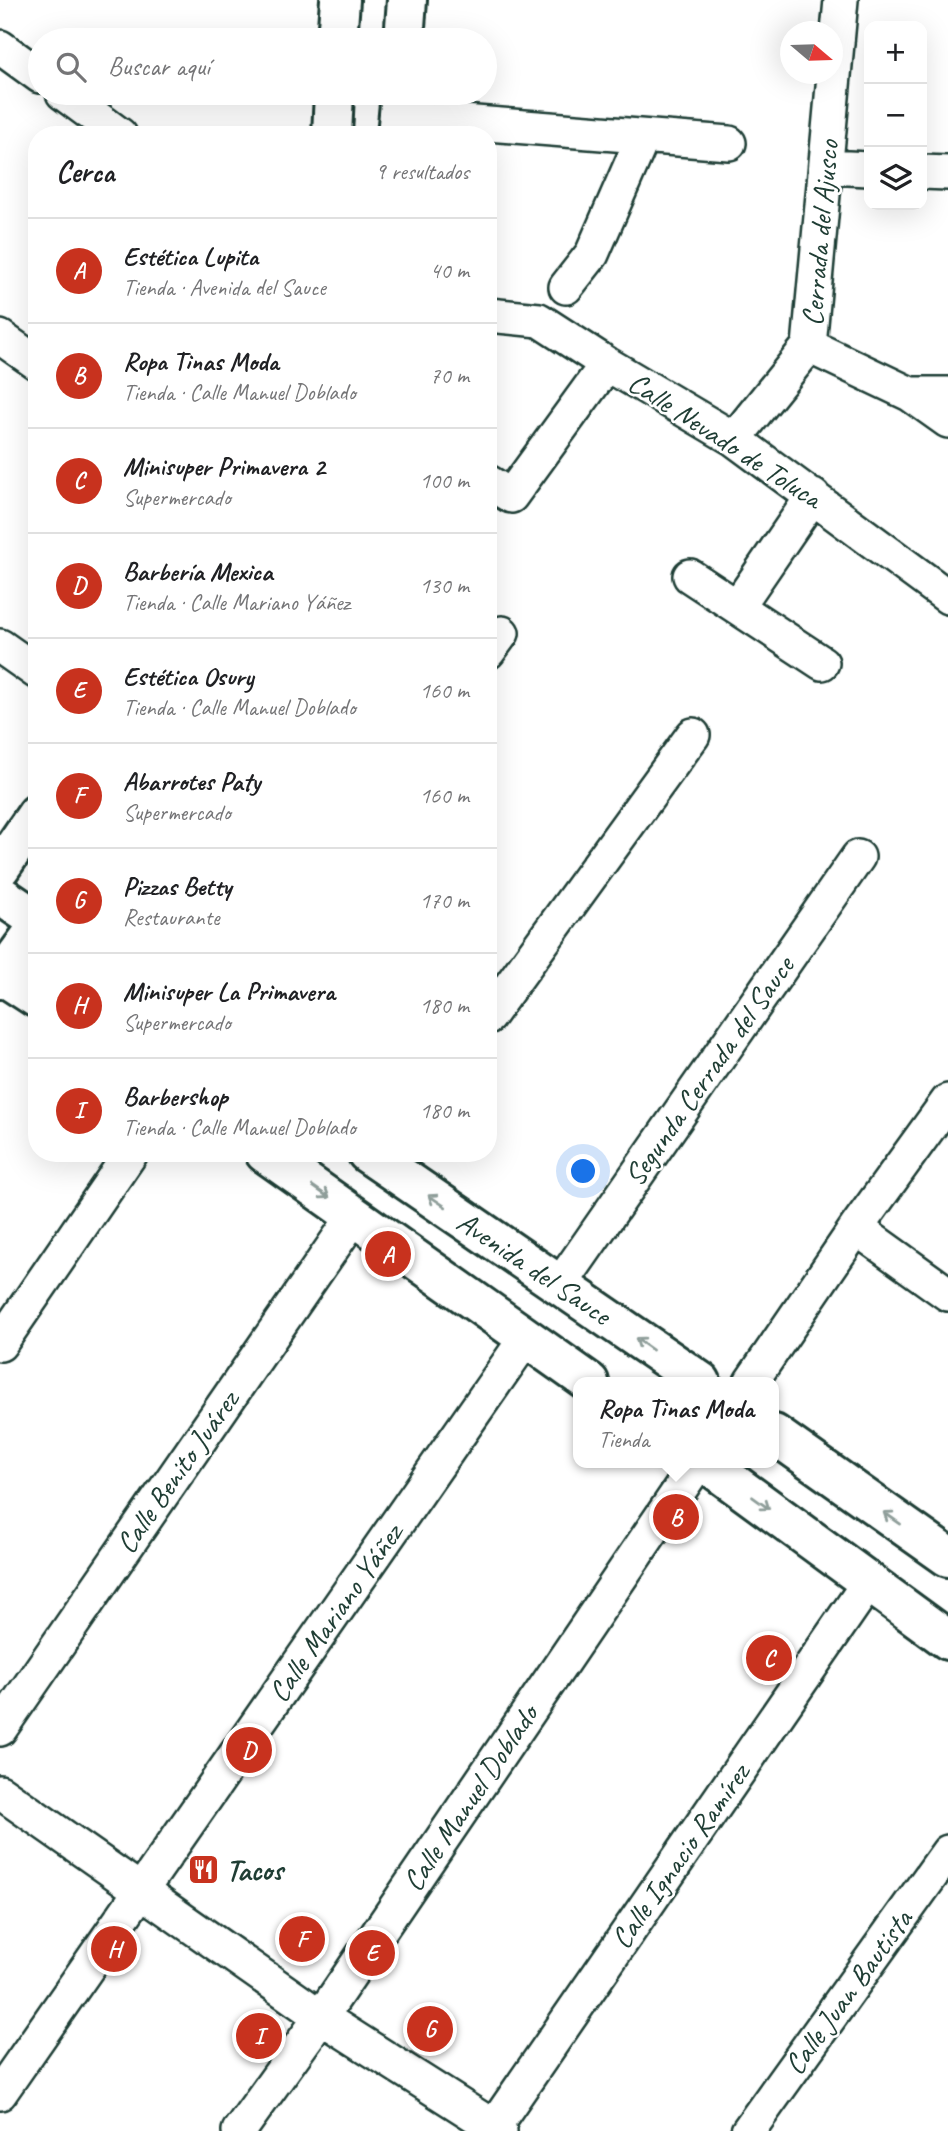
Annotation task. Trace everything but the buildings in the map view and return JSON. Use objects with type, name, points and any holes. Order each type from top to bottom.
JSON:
[{"type":"main road","points":[[338,28],[340,0]]},
{"type":"main road","points":[[405,28],[407,0]]},
{"type":"main road","points":[[332,126],[333,105]]},
{"type":"main road","points":[[0,868],[28,827]]},
{"type":"main road","points":[[0,895],[28,914]]},
{"type":"main road","points":[[28,940],[1,976],[28,992]]},
{"type":"main road","name":"Avenida del Sauce","points":[[278,1162],[582,1377]]},
{"type":"main road","name":"Avenida del Sauce","points":[[387,1162],[560,1286],[694,1377]]},
{"type":"main road","points":[[779,1438],[948,1557]]},
{"type":"main road","points":[[713,1468],[948,1640]]},
{"type":"street","name":"Cerrada del Ajusco","points":[[734,439],[809,346],[841,0]]},
{"type":"street","points":[[0,47],[28,67]]},
{"type":"street","points":[[79,105],[108,126]]},
{"type":"street","points":[[399,115],[729,143]]},
{"type":"street","points":[[566,287],[592,254],[643,137]]},
{"type":"street","points":[[827,167],[864,169]]},
{"type":"street","points":[[927,172],[948,173]]},
{"type":"street","name":"Calle Nevado de Toluca","points":[[497,316],[539,320],[607,364],[734,439],[948,597]]},
{"type":"street","points":[[0,337],[28,357]]},
{"type":"street","points":[[809,346],[910,394],[948,421]]},
{"type":"street","points":[[499,489],[607,364]]},
{"type":"street","points":[[910,394],[948,394]]},
{"type":"street","points":[[737,607],[813,496]]},
{"type":"street","points":[[690,576],[822,663]]},
{"type":"street","points":[[0,646],[28,666]]},
{"type":"street","points":[[497,1005],[692,735]]},
{"type":"street","name":"Segunda Cerrada del Sauce","points":[[560,1286],[858,858]]},
{"type":"street","points":[[754,1377],[856,1228],[948,1101]]},
{"type":"street","points":[[0,1344],[125,1162]]},
{"type":"street","name":"Calle Benito Juárez","points":[[0,1728],[355,1215]]},
{"type":"street","points":[[856,1228],[948,1294]]},
{"type":"street","name":"Calle Mariano Yáñez","points":[[0,2093],[526,1338]]},
{"type":"street","name":"Calle Manuel Doblado","points":[[239,2131],[321,2017],[695,1468]]},
{"type":"street","name":"Calle Ignacio Ramírez","points":[[495,2130],[869,1582]]},
{"type":"street","points":[[0,1792],[321,2017],[495,2130]]},
{"type":"street","name":"Calle Juan Bautista","points":[[748,2131],[948,1852]]},
{"type":"place","name":"Estética Lupita","points":[[388,1254]]},
{"type":"place","name":"Ropa Tinas Moda","points":[[676,1517]]},
{"type":"place","name":"Minisuper Primavera 2","points":[[769,1658]]},
{"type":"place","name":"Barbería Mexica","points":[[249,1750]]},
{"type":"place","name":"Tacos","points":[[203,1870]]},
{"type":"place","name":"Abarrotes Paty","points":[[302,1939]]},
{"type":"place","name":"Minisuper La Primavera","points":[[114,1949]]},
{"type":"place","name":"Estética Osury","points":[[372,1953]]},
{"type":"place","name":"Pizzas Betty","points":[[430,2029]]},
{"type":"place","name":"Barbershop","points":[[259,2036]]}]
